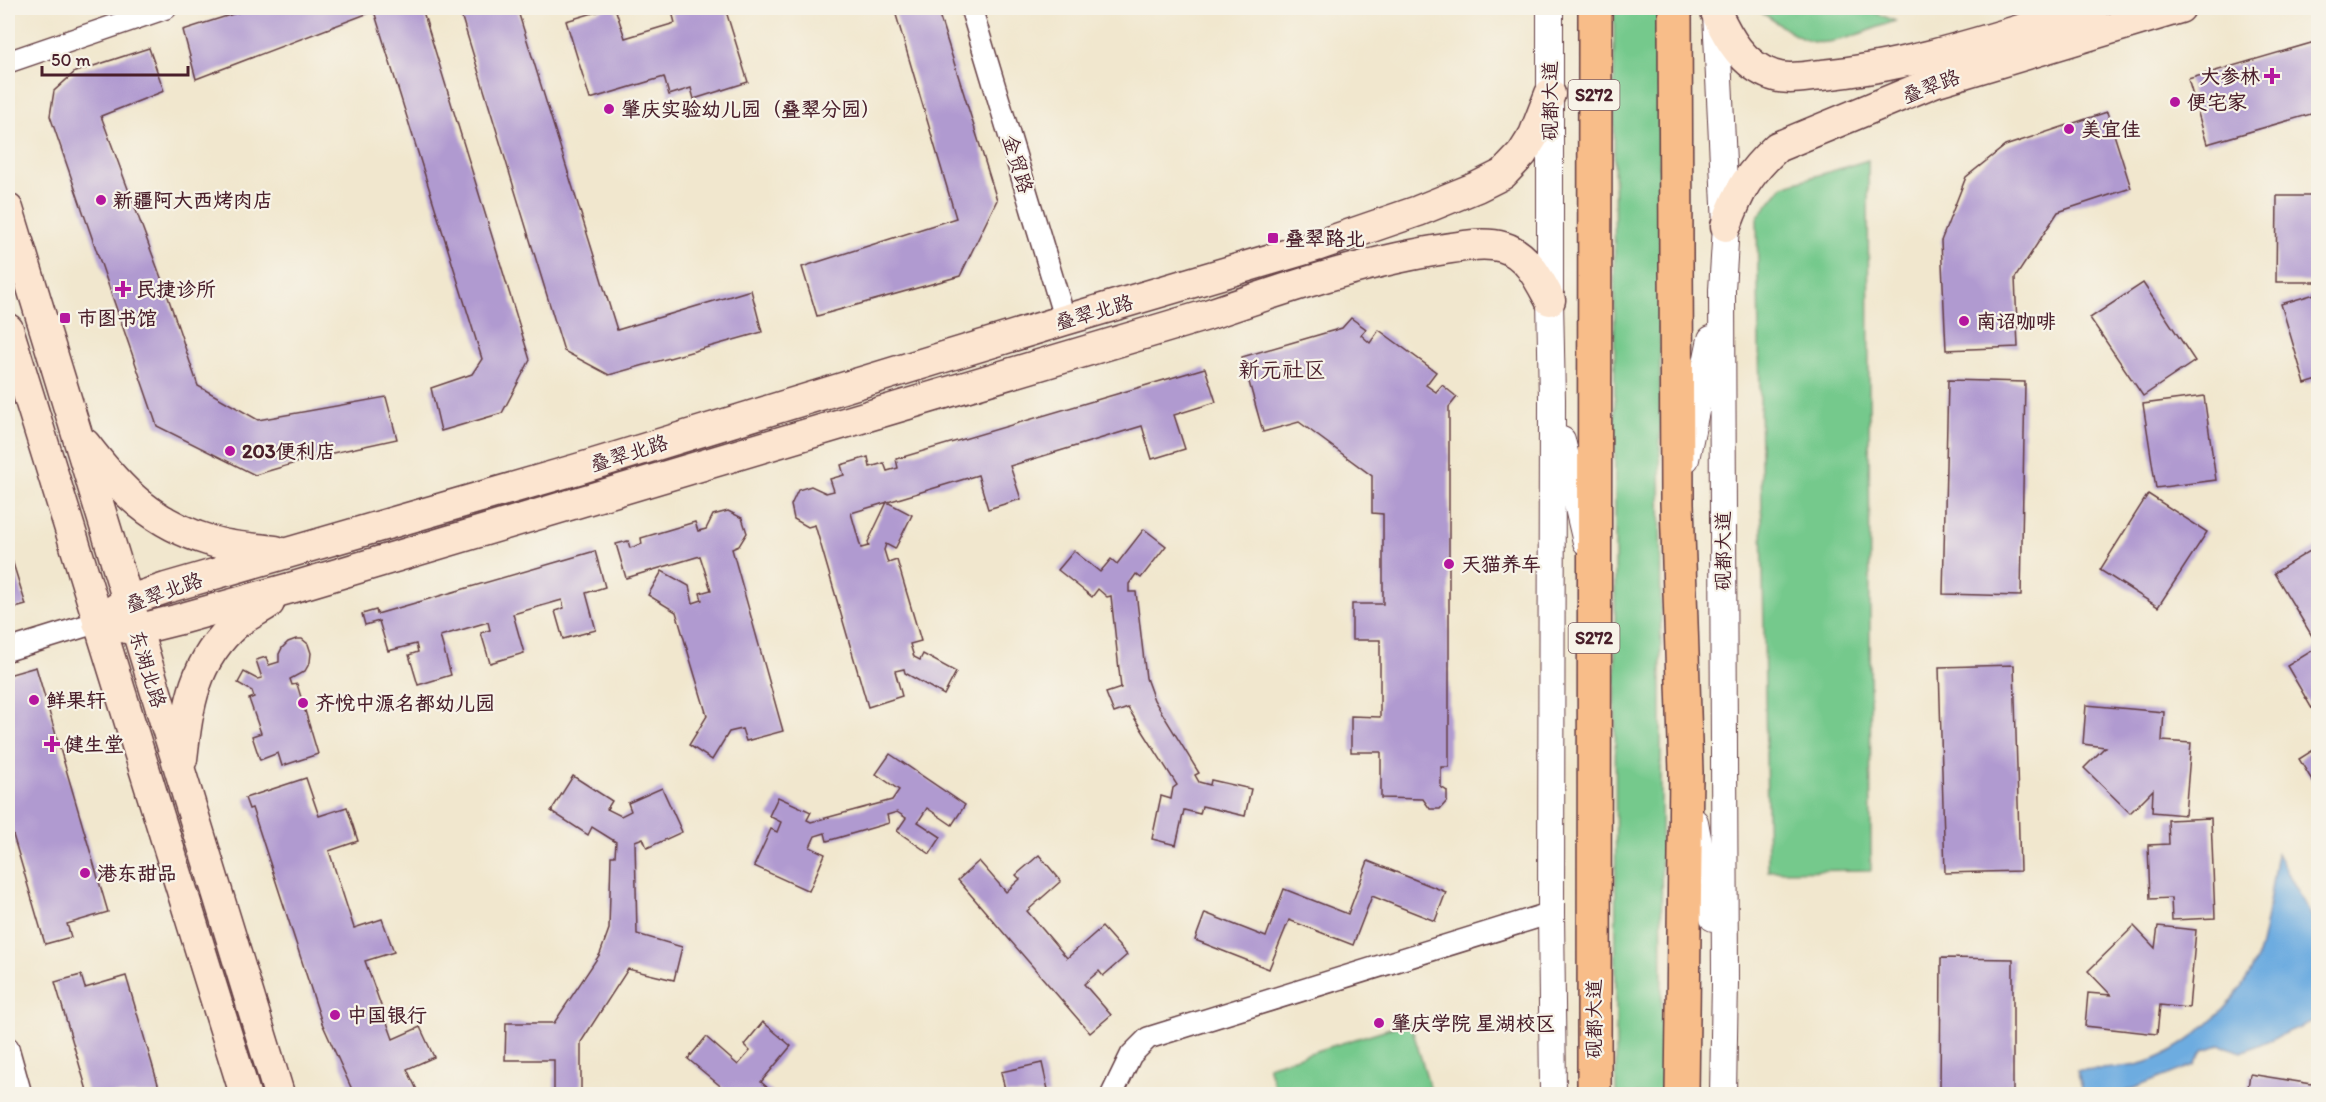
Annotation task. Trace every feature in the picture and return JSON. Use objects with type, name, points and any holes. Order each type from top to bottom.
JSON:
[{"type":"main road","name":"砚都大道","points":[[1594,1095],[1595,8]]},
{"type":"main road","points":[[1675,8],[1677,503],[1686,772],[1682,1095]]},
{"type":"main road","name":"叠翠路","points":[[1716,10],[1728,38],[1744,58],[1772,75],[1791,78],[1865,70],[1936,53],[2093,8]]},
{"type":"main road","name":"叠翠路","points":[[1726,226],[1738,193],[1758,165],[1777,147],[1864,113],[1934,82],[2180,8]]},
{"type":"main road","points":[[1864,113],[1850,105],[1845,92],[1848,78],[1865,70]]},
{"type":"main road","name":"叠翠北路","points":[[98,622],[127,601],[284,552],[581,468],[1065,320],[1319,246],[1418,211],[1477,188],[1503,174],[1522,154],[1534,135],[1550,93]]},
{"type":"main road","name":"东湖北路","points":[[8,209],[279,1095]]},
{"type":"main road","points":[[1417,254],[1434,234],[1431,219],[1418,211]]},
{"type":"main road","name":"叠翠北路","points":[[98,622],[136,630],[294,587],[1207,315],[1322,276],[1417,254],[1467,246],[1504,247],[1524,260],[1535,273],[1550,300]]},
{"type":"main road","name":"东湖北路","points":[[8,329],[245,1095]]},
{"type":"main road","points":[[74,430],[128,496],[155,517],[184,532],[213,542],[284,552],[294,587],[239,622],[219,641],[203,665],[194,686],[186,717],[180,771]]},
{"type":"main road","points":[[128,716],[160,706]]},
{"type":"street","points":[[8,62],[166,8]]},
{"type":"street","name":"金贸路","points":[[971,8],[1065,320]]},
{"type":"street","name":"砚都大道","points":[[1550,8],[1553,1095]]},
{"type":"street","name":"砚都大道","points":[[1716,10],[1726,226],[1722,290],[1725,981],[1723,1095]]},
{"type":"street","points":[[1677,503],[1722,290]]},
{"type":"street","points":[[1552,399],[1594,577]]},
{"type":"street","points":[[8,650],[98,622]]},
{"type":"street","points":[[1686,772],[1725,981]]},
{"type":"street","points":[[1112,1095],[1131,1055],[1148,1038],[1551,913]]},
{"type":"street","points":[[8,1048],[21,1095]]},
{"type":"green space","points":[[1614,8],[1659,8],[1662,1094],[1616,1094]]},
{"type":"green space","points":[[1759,8],[1864,8],[1895,21],[1866,32],[1823,43],[1793,34],[1761,12]]},
{"type":"green space","points":[[1868,160],[1871,870],[1768,871],[1757,218],[1783,186]]},
{"type":"green space","points":[[1410,1022],[1432,1094],[1277,1094],[1268,1066]]},
{"type":"water","points":[[2277,853],[2318,928],[2318,1019],[2242,1052],[2220,1045],[2204,1050],[2194,1065],[2119,1094],[2081,1094],[2082,1087],[2077,1070],[2136,1065],[2154,1059],[2192,1037],[2227,1006],[2252,970],[2259,952]]},
{"type":"building","points":[[252,8],[422,8],[530,360],[502,413],[441,431],[431,388],[472,374],[482,359],[374,11],[196,79],[183,30]]},
{"type":"building","points":[[459,8],[517,8],[617,330],[751,290],[762,332],[609,375],[564,351]]},
{"type":"building","points":[[615,8],[625,38],[675,23],[671,8],[725,8],[748,82],[694,99],[691,88],[669,95],[664,77],[590,99],[566,21]]},
{"type":"building","points":[[894,8],[937,8],[997,200],[960,276],[817,316],[802,267],[956,218]]},
{"type":"building","points":[[2318,41],[2318,112],[2207,144],[2188,79]]},
{"type":"building","points":[[149,48],[164,91],[101,116],[167,294],[198,386],[258,420],[386,397],[397,439],[319,456],[255,475],[157,426],[50,116],[54,91],[75,72]]},
{"type":"building","points":[[2107,112],[2131,188],[2058,212],[2015,278],[2018,347],[1946,350],[1941,241],[1966,177],[2005,146]]},
{"type":"building","points":[[2277,196],[2318,196],[2318,282],[2276,282]]},
{"type":"building","points":[[2143,283],[2195,361],[2143,396],[2090,318]]},
{"type":"building","points":[[2318,293],[2318,380],[2305,384],[2281,304]]},
{"type":"building","points":[[1351,318],[1366,329],[1361,335],[1370,343],[1379,330],[1436,372],[1426,385],[1436,392],[1442,385],[1457,397],[1449,407],[1449,767],[1441,767],[1441,787],[1447,791],[1447,801],[1440,809],[1430,809],[1423,799],[1381,798],[1381,752],[1351,752],[1351,716],[1380,717],[1380,640],[1352,640],[1352,604],[1383,604],[1383,514],[1372,513],[1372,476],[1299,422],[1263,432],[1242,357],[1342,328]]},
{"type":"building","points":[[1205,368],[1216,402],[1174,415],[1185,449],[1152,459],[1142,426],[1010,466],[1021,499],[988,509],[978,475],[887,502],[912,515],[895,549],[886,544],[884,550],[888,563],[897,560],[921,641],[910,644],[914,657],[920,660],[923,654],[956,672],[944,695],[905,673],[904,669],[895,671],[902,696],[868,707],[815,525],[808,527],[794,519],[791,505],[798,490],[811,486],[826,493],[834,491],[830,479],[844,475],[841,465],[868,457],[870,467],[884,463],[887,471],[898,468],[896,459]],"holes":[[[887,502],[868,542],[869,546],[861,548],[851,513]]]},
{"type":"building","points":[[1948,380],[2025,382],[2021,596],[1943,594]]},
{"type":"building","points":[[2204,396],[2216,480],[2156,488],[2143,404]]},
{"type":"building","points":[[2148,494],[2207,532],[2158,607],[2100,570]]},
{"type":"building","points":[[728,511],[742,518],[747,533],[739,546],[732,549],[783,731],[746,741],[742,729],[729,732],[712,760],[689,745],[707,716],[676,612],[648,595],[662,571],[689,586],[693,603],[702,600],[700,593],[711,590],[700,556],[626,578],[616,544],[628,541],[630,548],[642,544],[641,538],[695,522],[698,531],[706,529],[713,515]]},
{"type":"building","points":[[1144,529],[1166,546],[1141,578],[1136,574],[1129,584],[1129,592],[1136,592],[1146,678],[1154,700],[1199,773],[1195,775],[1199,782],[1210,785],[1211,780],[1251,789],[1245,816],[1202,806],[1200,814],[1184,810],[1176,845],[1152,839],[1161,796],[1171,799],[1173,788],[1177,785],[1128,708],[1114,713],[1106,693],[1121,688],[1111,596],[1107,597],[1098,589],[1092,597],[1058,570],[1074,551],[1100,572],[1111,559],[1117,564]]},
{"type":"building","points":[[2318,546],[2318,646],[2274,573]]},
{"type":"building","points":[[8,547],[26,605],[8,610]]},
{"type":"building","points":[[595,551],[605,587],[586,593],[596,630],[563,639],[555,611],[564,608],[562,600],[513,614],[524,653],[490,663],[481,633],[490,630],[488,622],[440,636],[451,675],[418,685],[409,655],[418,652],[416,644],[388,651],[379,621],[365,625],[362,614],[376,610],[377,614]]},
{"type":"building","points":[[302,639],[308,644],[311,653],[310,662],[305,671],[290,679],[292,685],[297,684],[318,754],[282,766],[278,753],[260,760],[252,736],[261,733],[249,699],[254,697],[252,691],[238,683],[244,672],[257,679],[262,678],[256,660],[266,657],[269,665],[279,662],[282,648],[288,642]]},
{"type":"building","points":[[2318,647],[2318,719],[2287,666]]},
{"type":"building","points":[[2014,665],[2020,871],[1945,873],[1939,667]]},
{"type":"building","points":[[36,667],[108,912],[67,924],[71,937],[45,944],[8,818],[8,675]]},
{"type":"building","points":[[2086,705],[2164,712],[2162,741],[2191,743],[2185,815],[2152,812],[2153,790],[2130,813],[2084,768],[2105,747],[2083,744]]},
{"type":"building","points":[[2318,747],[2318,790],[2299,759]]},
{"type":"building","points":[[890,754],[965,805],[952,825],[927,808],[918,822],[941,837],[930,854],[897,831],[906,818],[897,812],[887,815],[889,823],[827,841],[825,833],[815,836],[810,847],[825,854],[809,891],[754,866],[771,829],[777,832],[781,822],[769,816],[778,797],[811,812],[807,820],[811,822],[892,800],[899,790],[876,774]]},
{"type":"building","points":[[573,776],[612,801],[607,809],[621,816],[631,811],[628,803],[662,788],[682,832],[647,848],[643,838],[635,841],[637,934],[682,947],[674,980],[628,969],[581,1042],[581,1094],[554,1094],[554,1060],[505,1060],[506,1023],[554,1023],[600,954],[609,929],[611,856],[615,856],[616,842],[592,827],[588,835],[551,811]]},
{"type":"building","points":[[306,778],[319,816],[347,807],[358,841],[329,851],[354,928],[382,919],[394,952],[365,961],[393,1039],[420,1027],[434,1057],[407,1069],[419,1094],[354,1094],[322,1023],[252,808],[249,809],[245,798]]},
{"type":"building","points":[[2211,818],[2215,918],[2172,920],[2171,898],[2150,899],[2148,845],[2169,844],[2168,820]]},
{"type":"building","points":[[1039,855],[1061,881],[1027,911],[1067,958],[1102,927],[1127,955],[1103,976],[1099,971],[1084,984],[1111,1015],[1090,1033],[958,880],[979,861],[1006,892],[1020,879],[1016,875]]},
{"type":"building","points":[[1368,861],[1446,892],[1435,921],[1372,896],[1353,945],[1289,920],[1269,969],[1195,940],[1205,913],[1266,937],[1284,889],[1348,914]]},
{"type":"building","points":[[2134,926],[2155,948],[2158,926],[2196,930],[2189,1008],[2160,1005],[2157,1034],[2085,1026],[2088,993],[2111,995],[2088,971]]},
{"type":"building","points":[[1941,958],[2013,959],[2013,1094],[1940,1094]]},
{"type":"building","points":[[81,975],[85,988],[126,976],[161,1094],[88,1094],[55,982]]},
{"type":"building","points":[[763,1022],[791,1046],[761,1082],[775,1094],[730,1094],[688,1059],[706,1037],[738,1065],[750,1051],[744,1045]]},
{"type":"building","points":[[1042,1063],[1049,1094],[1006,1094],[1001,1072]]},
{"type":"building","points":[[2250,1074],[2318,1085],[2318,1094],[2247,1094]]},
{"type":"place","name":"大参林","points":[[2272,76]]},
{"type":"place","name":"便宅家","points":[[2175,102]]},
{"type":"place","name":"肇庆实验幼儿园（叠翠分园）","points":[[609,109]]},
{"type":"place","name":"美宜佳","points":[[2069,129]]},
{"type":"place","name":"新疆阿大西烤肉店","points":[[101,200]]},
{"type":"place","name":"叠翠路北","points":[[1273,238]]},
{"type":"place","name":"民捷诊所","points":[[123,289]]},
{"type":"place","name":"市图书馆","points":[[65,318]]},
{"type":"place","name":"南诏咖啡","points":[[1964,321]]},
{"type":"place","name":"203便利店","points":[[230,451]]},
{"type":"place","name":"天猫养车","points":[[1449,564]]},
{"type":"place","name":"鲜果轩","points":[[34,700]]},
{"type":"place","name":"齐悦中源名都幼儿园","points":[[303,703]]},
{"type":"place","name":"健生堂","points":[[52,744]]},
{"type":"place","name":"港东甜品","points":[[85,873]]},
{"type":"place","name":"中国银行","points":[[335,1015]]},
{"type":"place","name":"肇庆学院 星湖校区","points":[[1379,1023]]},
{"type":"district","name":"新元社区","points":[[1282,369]]}]
